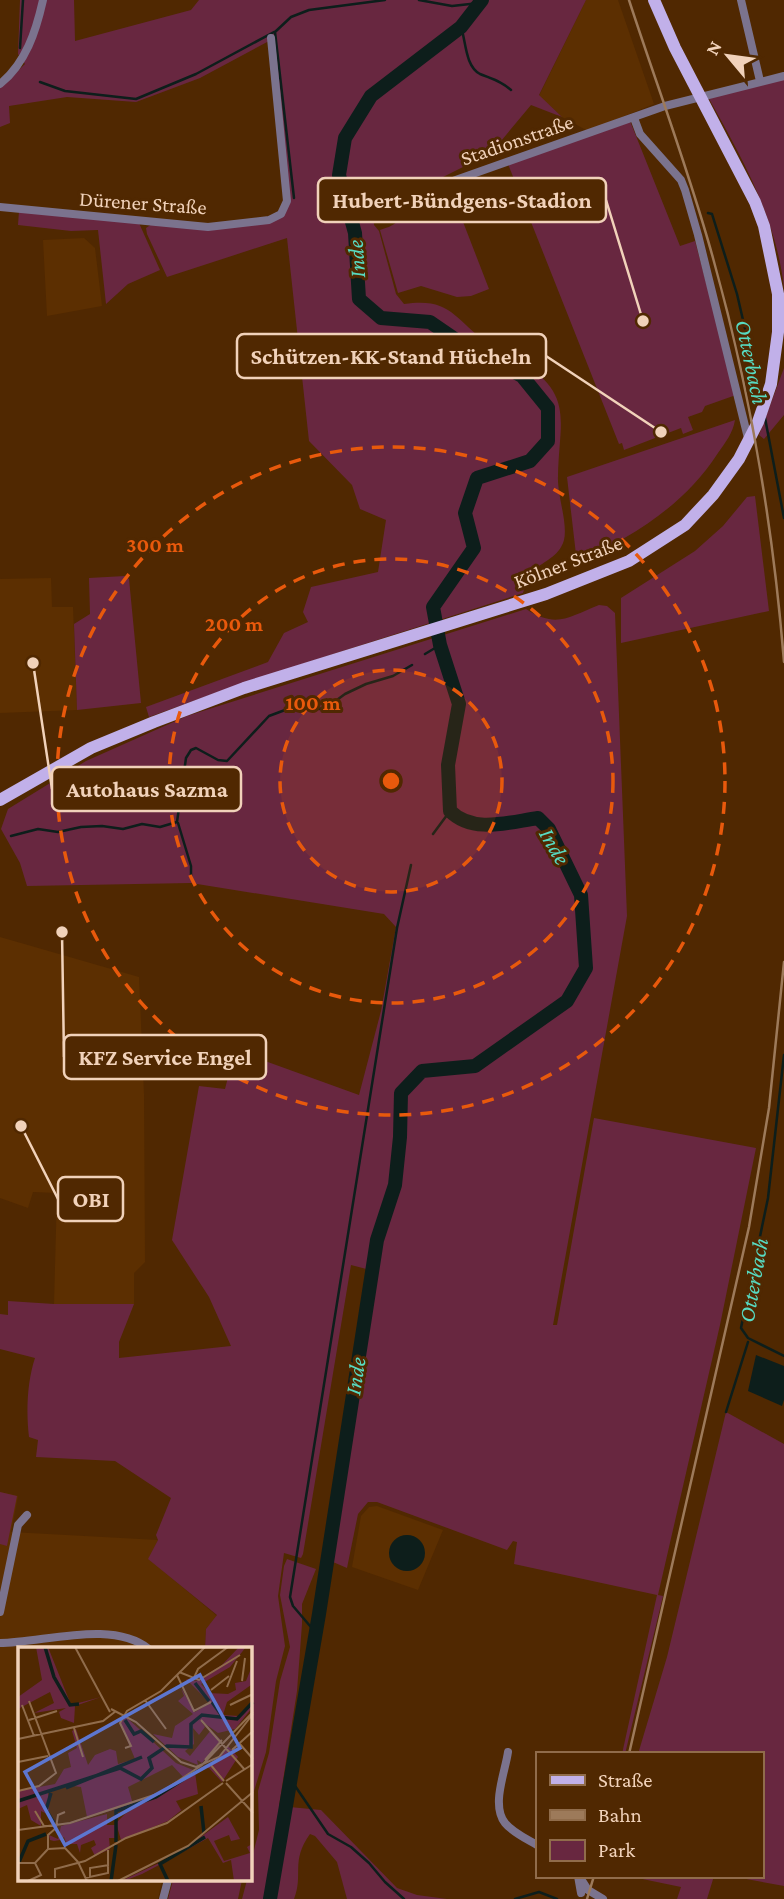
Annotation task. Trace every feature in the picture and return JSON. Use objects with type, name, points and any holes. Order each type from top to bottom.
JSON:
[{"type":"main road","name":"Kölner Straße","points":[[0,800],[90,748],[154,722],[244,688],[546,594],[629,561],[685,525],[713,495],[739,459],[768,395],[778,332],[778,294],[772,259],[755,201],[688,74],[654,0]]},
{"type":"main road","points":[[772,376],[784,355]]},
{"type":"street","points":[[2,79],[19,64],[36,30],[43,0]]},
{"type":"street","points":[[741,0],[760,82]]},
{"type":"street","name":"Dürener Straße","points":[[0,207],[208,227],[269,220],[281,214],[287,201],[271,37]]},
{"type":"street","name":"Stadionstraße","points":[[370,200],[419,193],[665,106],[784,76]]},
{"type":"street","points":[[634,118],[640,134],[681,180],[685,190],[748,438]]},
{"type":"street","points":[[0,1612],[18,1525],[26,1515]]},
{"type":"street","points":[[0,1643],[59,1636],[100,1635],[137,1641],[146,1647]]},
{"type":"street","points":[[508,1752],[500,1789],[499,1811],[504,1822],[536,1844]]},
{"type":"street","points":[[163,1899],[167,1882]]},
{"type":"street","points":[[581,1895],[603,1899]]},
{"type":"shaded area","points":[[586,0],[618,0],[654,104],[588,131],[562,117],[539,96]]},
{"type":"shaded area","points":[[84,238],[95,248],[102,306],[47,316],[43,240]]},
{"type":"shaded area","points":[[51,578],[52,607],[73,607],[77,710],[0,713],[0,579]]},
{"type":"shaded area","points":[[0,937],[139,977],[144,1094],[145,1262],[134,1273],[134,1304],[54,1304],[57,1193],[33,1192],[28,1208],[0,1198]]},
{"type":"shaded area","points":[[0,1492],[18,1496],[11,1532],[158,1540],[149,1559],[217,1616],[206,1629],[205,1647],[18,1647],[18,1882],[162,1882],[158,1899],[0,1899]]},
{"type":"shaded area","points":[[377,1506],[443,1530],[418,1590],[352,1567],[361,1516],[369,1507]]},
{"type":"green space","points":[[20,0],[74,0],[75,41],[191,10],[199,0],[586,0],[539,95],[562,117],[531,105],[491,153],[417,190],[380,194],[380,203],[373,210],[374,225],[379,231],[396,294],[404,304],[432,304],[450,311],[490,345],[537,373],[556,397],[561,424],[558,484],[565,525],[564,540],[554,555],[531,573],[523,593],[243,683],[149,717],[146,707],[268,662],[284,633],[308,622],[303,612],[311,587],[378,572],[386,520],[360,509],[352,485],[309,441],[287,238],[167,277],[147,234],[146,228],[152,224],[208,229],[270,221],[289,201],[269,41],[200,78],[136,102],[67,97],[9,106],[10,123],[0,127],[0,88],[25,64],[18,54]]},
{"type":"green space","points":[[784,77],[784,288],[774,237],[756,189],[708,97]]},
{"type":"green space","points":[[630,121],[680,246],[695,241],[736,395],[705,406],[702,412],[688,417],[693,430],[683,434],[681,428],[624,450],[622,443],[619,444],[508,164]]},
{"type":"green space","points":[[453,196],[489,289],[471,296],[457,297],[421,286],[398,293],[380,230],[397,221],[400,210]]},
{"type":"green space","points":[[19,211],[139,223],[160,270],[128,284],[106,304],[98,230],[71,231],[18,225]]},
{"type":"green space","points":[[784,368],[784,415],[764,439],[759,435]]},
{"type":"green space","points":[[735,420],[728,438],[690,489],[656,518],[577,563],[567,477]]},
{"type":"green space","points":[[755,496],[769,611],[621,643],[621,598],[695,551],[723,526],[747,497]]},
{"type":"green space","points":[[125,576],[129,579],[141,703],[77,710],[74,624],[90,614],[89,578]]},
{"type":"green space","points":[[599,605],[607,606],[615,613],[627,916],[553,1325],[557,1325],[594,1118],[756,1148],[720,1325],[658,1595],[663,1596],[625,1752],[622,1752],[657,1595],[514,1564],[517,1542],[513,1541],[507,1550],[377,1502],[368,1502],[358,1514],[347,1568],[333,1562],[378,1272],[351,1265],[303,1554],[301,1558],[284,1553],[278,1596],[285,1646],[276,1681],[266,1752],[254,1791],[252,1816],[252,1647],[205,1647],[206,1629],[217,1615],[148,1559],[158,1540],[156,1535],[171,1498],[115,1461],[36,1457],[38,1440],[29,1437],[28,1417],[29,1387],[35,1358],[0,1349],[0,1314],[8,1315],[8,1301],[134,1304],[119,1342],[119,1358],[231,1346],[209,1297],[172,1240],[199,1086],[225,1089],[235,1050],[359,1095],[381,1011],[396,927],[384,914],[191,883],[27,886],[20,863],[1,829],[8,809],[86,761],[187,716],[526,609],[555,620]]},
{"type":"green space","points":[[726,1412],[784,1444],[784,1886],[741,1878],[763,1878],[763,1752],[639,1752],[667,1657]]},
{"type":"green space","points":[[0,1492],[17,1496],[7,1546],[0,1544]]},
{"type":"green space","points":[[287,1559],[316,1569],[302,1604],[297,1691],[279,1806],[321,1810],[397,1888],[417,1895],[447,1899],[347,1899],[337,1862],[315,1836],[310,1834],[300,1852],[294,1899],[242,1899],[246,1882],[252,1882],[252,1858],[259,1830],[258,1791],[269,1753],[280,1681],[290,1647],[280,1595]]},
{"type":"green space","points":[[638,1878],[713,1878],[707,1899],[677,1899],[681,1887]]},
{"type":"green space","points":[[172,1882],[242,1882],[238,1899],[168,1899]]},
{"type":"water","points":[[756,1355],[784,1366],[782,1406],[748,1391]]},
{"type":"water","points":[[407,1535],[420,1540],[425,1553],[420,1566],[407,1571],[394,1566],[389,1553],[394,1540]]},
{"type":"waterway","points":[[20,48],[23,0]]},
{"type":"waterway","points":[[294,198],[275,32],[291,17],[309,10],[385,0]]},
{"type":"waterway","points":[[419,0],[452,6],[479,3]]},
{"type":"waterway","name":"Inde","points":[[270,1899],[319,1614],[377,1240],[395,1185],[401,1093],[422,1071],[475,1066],[567,1001],[586,968],[581,895],[549,829],[538,818],[492,825],[469,822],[450,811],[448,765],[459,704],[440,645],[433,607],[474,548],[465,513],[477,478],[530,461],[548,441],[548,408],[522,376],[465,346],[430,322],[381,318],[359,299],[355,233],[339,175],[345,138],[371,96],[461,27],[482,0]]},
{"type":"waterway","name":"Otterbach","points":[[461,27],[471,65],[480,74],[511,90]]},
{"type":"waterway","points":[[40,82],[65,91],[136,99],[196,74],[274,32]]},
{"type":"waterway","name":"Otterbach","points":[[708,213],[712,214],[737,294],[761,398]]},
{"type":"waterway","name":"Otterbach","points":[[765,418],[784,518]]},
{"type":"waterway","points":[[425,654],[440,645]]},
{"type":"waterway","points":[[11,836],[38,829],[58,832],[102,826],[123,829],[142,824],[160,827],[177,822],[186,758],[191,750],[196,748],[218,760],[227,761],[269,716],[285,710],[320,709],[345,694],[393,676],[412,665]]},
{"type":"waterway","points":[[433,834],[450,811]]},
{"type":"waterway","points":[[178,823],[191,866],[191,877]]},
{"type":"waterway","points":[[316,1633],[293,1606],[290,1597],[397,928],[411,865]]},
{"type":"waterway","name":"Otterbach","points":[[784,1055],[768,1198],[741,1328],[748,1338],[784,1356]]},
{"type":"waterway","points":[[726,1412],[748,1342]]},
{"type":"waterway","points":[[291,1780],[328,1834],[351,1847],[404,1899]]},
{"type":"waterway","points":[[515,1899],[539,1892],[557,1899]]},
{"type":"railway","points":[[629,0],[704,225],[738,358],[766,509],[784,662]]},
{"type":"railway","points":[[629,1752],[749,1227],[769,1108],[784,962]]},
{"type":"railway","points":[[587,1899],[593,1878]]},
{"type":"place","name":"Hubert-Bündgens-Stadion","points":[[643,321]]},
{"type":"place","name":"Schützen-KK-Stand Hücheln","points":[[661,432]]},
{"type":"place","name":"Autohaus Sazma","points":[[33,663]]},
{"type":"place","name":"KFZ Service Engel","points":[[62,932]]},
{"type":"place","name":"OBI","points":[[21,1126]]}]
